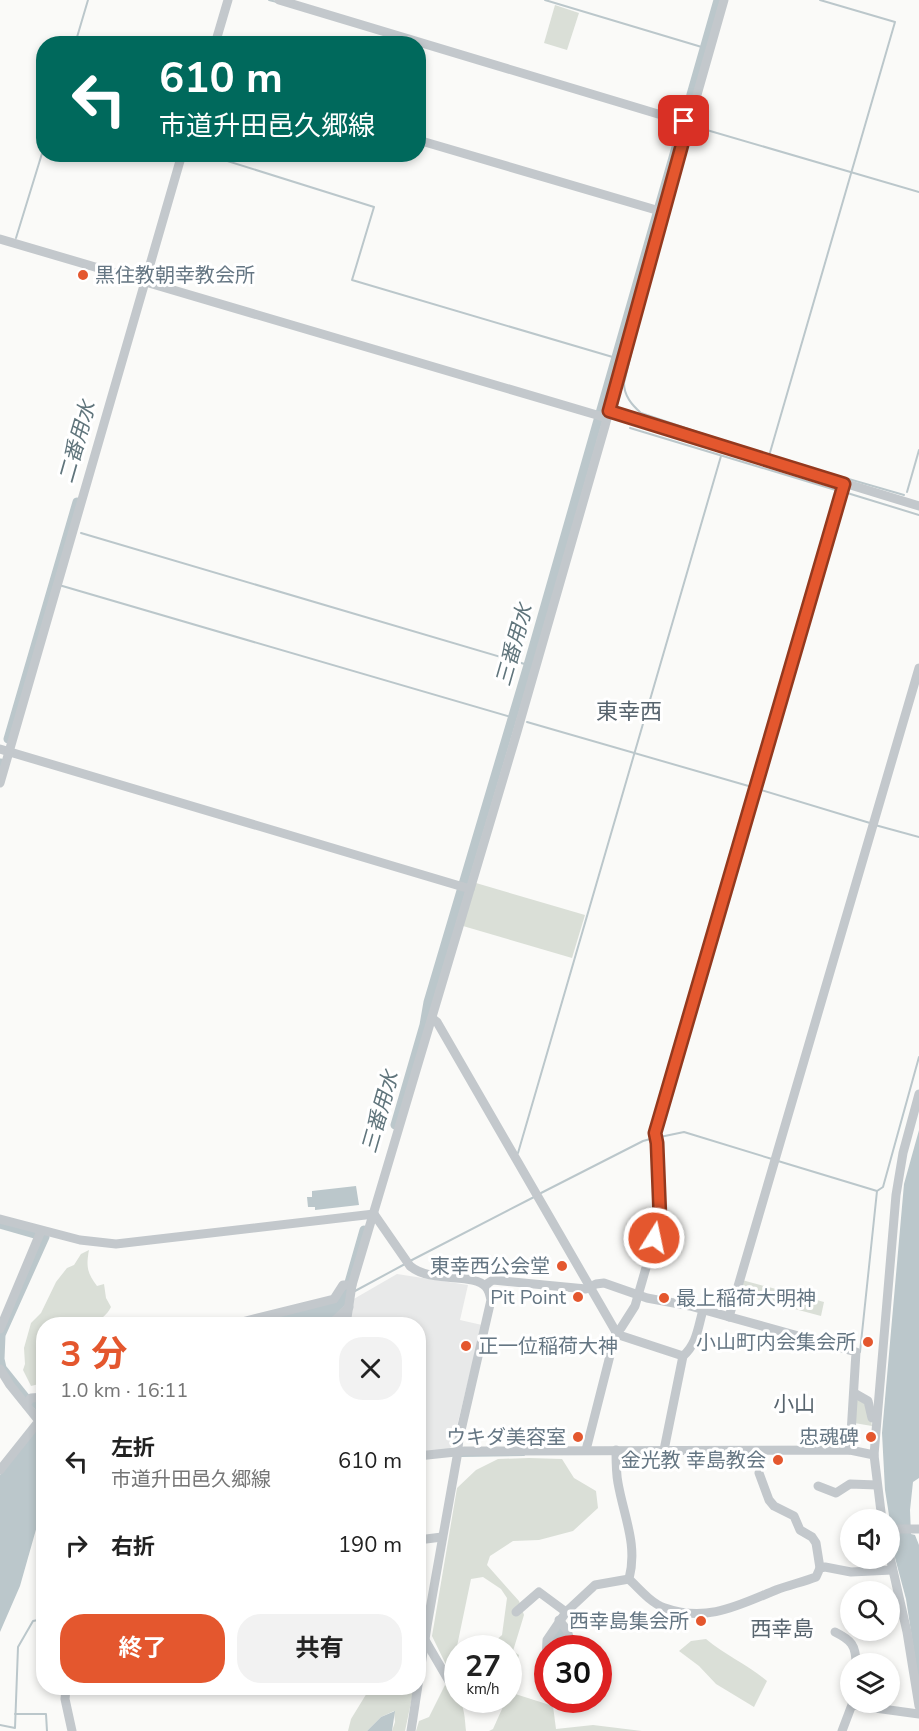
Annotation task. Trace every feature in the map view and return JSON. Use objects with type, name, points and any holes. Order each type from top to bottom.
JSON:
[{"type":"street","points":[[217,36],[228,0]]},
{"type":"street","points":[[279,0],[399,36]]},
{"type":"street","points":[[347,1317],[350,1292],[370,1215],[470,889],[638,302],[659,211],[684,121],[723,0]]},
{"type":"street","points":[[426,44],[684,121]]},
{"type":"street","points":[[426,142],[659,211]]},
{"type":"street","points":[[0,783],[5,750],[180,162]]},
{"type":"street","points":[[0,239],[604,415],[843,489],[919,506]]},
{"type":"street","points":[[586,1450],[614,1335],[634,1305],[660,1219],[655,1133],[843,489]]},
{"type":"street","points":[[729,1317],[919,668]]},
{"type":"street","points":[[5,750],[470,889]]},
{"type":"street","points":[[432,1018],[437,1022],[622,1336],[684,1355]]},
{"type":"street","points":[[880,1509],[874,1455],[896,1195],[903,1153],[919,1094]]},
{"type":"street","points":[[0,1219],[40,1234],[127,1244],[370,1215]]},
{"type":"street","points":[[370,1215],[408,1263],[421,1274],[474,1281],[485,1285],[491,1306],[459,1439],[442,1537],[426,1608]]},
{"type":"street","points":[[0,1329],[40,1234]]},
{"type":"street","points":[[485,1285],[492,1280],[586,1289],[593,1285],[604,1284],[856,1352],[850,1450]]},
{"type":"street","points":[[262,1317],[334,1299],[343,1285],[350,1292]]},
{"type":"street","points":[[335,1317],[350,1292]]},
{"type":"street","points":[[664,1450],[684,1355],[694,1342],[703,1310]]},
{"type":"street","points":[[0,1369],[28,1401],[36,1416]]},
{"type":"street","points":[[854,1393],[870,1404],[876,1429]]},
{"type":"street","points":[[28,1401],[36,1399]]},
{"type":"street","points":[[0,1470],[36,1425]]},
{"type":"street","points":[[426,1456],[586,1450],[850,1450],[874,1455]]},
{"type":"street","points":[[616,1450],[617,1482],[630,1535],[633,1562],[629,1579]]},
{"type":"street","points":[[629,1579],[663,1608],[682,1612],[714,1613],[738,1607],[779,1589],[816,1577],[820,1568],[816,1543],[812,1537],[800,1530],[794,1516],[774,1506],[769,1500],[759,1473]]},
{"type":"street","points":[[818,1486],[836,1493],[850,1484],[877,1485]]},
{"type":"street","points":[[900,1529],[916,1528]]},
{"type":"street","points":[[426,1539],[442,1537]]},
{"type":"street","points":[[820,1568],[851,1572],[892,1570],[907,1632],[919,1706]]},
{"type":"street","points":[[550,1635],[566,1612],[594,1585],[629,1579]]},
{"type":"street","points":[[516,1612],[539,1592],[566,1612]]},
{"type":"street","points":[[559,1620],[568,1635]]},
{"type":"street","points":[[835,1632],[852,1641],[856,1653]]},
{"type":"street","points":[[426,1642],[444,1673]]},
{"type":"street","points":[[65,1695],[72,1731]]},
{"type":"street","points":[[411,1731],[417,1695]]},
{"type":"street","points":[[900,1711],[919,1714]]},
{"type":"street","points":[[842,1731],[849,1713]]},
{"type":"shaded area","points":[[555,5],[579,13],[567,50],[544,43]]},
{"type":"shaded area","points":[[476,883],[585,915],[572,958],[463,926]]},
{"type":"shaded area","points":[[919,1130],[919,1478],[913,1482],[910,1510],[911,1534],[915,1535],[919,1545],[919,1684],[906,1599],[898,1569],[900,1569],[900,1509],[888,1509],[882,1433],[904,1184]]},
{"type":"shaded area","points":[[356,1186],[359,1205],[315,1210],[315,1207],[308,1207],[307,1197],[312,1197],[312,1191]]},
{"type":"shaded area","points":[[89,1250],[89,1273],[97,1286],[104,1284],[106,1298],[111,1307],[102,1317],[37,1317],[56,1282],[67,1268],[74,1265],[81,1254]]},
{"type":"shaded area","points":[[397,1274],[468,1285],[460,1320],[482,1325],[452,1446],[447,1451],[426,1452],[426,1317],[349,1317],[352,1300]]},
{"type":"shaded area","points":[[742,1280],[824,1302],[821,1316],[738,1294]]},
{"type":"shaded area","points":[[349,1288],[348,1302],[334,1317],[275,1317],[336,1301],[345,1289]]},
{"type":"shaded area","points":[[36,1318],[36,1385],[31,1386],[23,1370],[24,1348],[31,1323]]},
{"type":"shaded area","points":[[857,1397],[869,1408],[872,1426],[854,1423]]},
{"type":"shaded area","points":[[36,1430],[36,1530],[20,1586],[0,1632],[0,1475]]},
{"type":"shaded area","points":[[498,1459],[562,1459],[574,1478],[596,1491],[598,1508],[573,1531],[539,1540],[513,1541],[490,1556],[487,1565],[519,1601],[524,1615],[518,1635],[502,1635],[507,1598],[501,1589],[483,1577],[471,1579],[459,1635],[444,1635],[444,1661],[432,1636],[457,1488],[476,1470]]},
{"type":"shaded area","points":[[559,1626],[565,1635],[554,1635]]},
{"type":"shaded area","points":[[706,1639],[767,1681],[754,1707],[716,1684],[699,1666],[679,1651],[691,1641]]},
{"type":"shaded area","points":[[444,1687],[444,1713],[464,1713],[466,1731],[416,1731],[419,1721],[429,1717]]},
{"type":"shaded area","points":[[366,1695],[413,1695],[405,1731],[392,1731],[395,1722],[394,1711],[381,1717],[367,1731],[348,1731],[351,1719]]},
{"type":"shaded area","points":[[522,1696],[534,1700],[534,1713],[554,1713],[556,1729],[593,1725],[642,1731],[489,1731],[493,1729],[500,1713],[522,1713]]},
{"type":"shaded area","points":[[395,1711],[392,1731],[367,1731],[381,1717]]},
{"type":"waterway","points":[[77,36],[88,0]]},
{"type":"waterway","points":[[269,0],[277,2]]},
{"type":"waterway","points":[[545,0],[705,48]]},
{"type":"waterway","name":"三番用水","points":[[395,1125],[424,1025],[428,1002],[528,665],[718,0]]},
{"type":"waterway","points":[[769,456],[895,22],[820,0]]},
{"type":"waterway","points":[[693,126],[919,192]]},
{"type":"waterway","points":[[16,238],[39,162]]},
{"type":"waterway","points":[[231,162],[374,207],[352,280],[616,358]]},
{"type":"waterway","points":[[643,304],[624,383],[629,400],[641,413],[769,456],[904,495]]},
{"type":"waterway","points":[[630,428],[839,491]]},
{"type":"waterway","points":[[907,492],[919,450]]},
{"type":"waterway","points":[[518,1153],[721,456]]},
{"type":"waterway","points":[[844,492],[919,515]]},
{"type":"waterway","name":"二番用水","points":[[8,739],[77,502]]},
{"type":"waterway","points":[[81,533],[528,665]]},
{"type":"waterway","points":[[59,585],[514,718]]},
{"type":"waterway","points":[[527,722],[752,787]]},
{"type":"waterway","points":[[758,789],[870,823]]},
{"type":"waterway","points":[[875,825],[919,837]]},
{"type":"waterway","points":[[778,1161],[877,1191],[883,1187],[919,1057]]},
{"type":"waterway","points":[[660,1137],[684,1132],[772,1159]]},
{"type":"waterway","points":[[541,1193],[643,1141],[654,1138]]},
{"type":"waterway","points":[[860,1352],[877,1191]]},
{"type":"waterway","points":[[410,1261],[536,1196]]},
{"type":"waterway","name":"二番用水","points":[[0,1224],[45,1237],[1,1335],[2,1368],[26,1398],[36,1404]]},
{"type":"waterway","name":"三番用水","points":[[348,1286],[364,1230]]},
{"type":"waterway","points":[[355,1291],[405,1264]]},
{"type":"waterway","points":[[461,1456],[524,1455]]},
{"type":"waterway","points":[[0,1725],[15,1728],[18,1647],[33,1621],[36,1620]]},
{"type":"waterway","points":[[15,1714],[46,1714],[47,1731]]},
{"type":"place","name":"黒住教朝幸教会所","points":[[83,275]]},
{"type":"place","name":"東幸西公会堂","points":[[562,1266]]},
{"type":"place","name":"Pit Point","points":[[578,1297]]},
{"type":"place","name":"最上稲荷大明神","points":[[664,1298]]},
{"type":"place","name":"小山町内会集会所","points":[[868,1342]]},
{"type":"place","name":"正一位稲荷大神","points":[[466,1346]]},
{"type":"place","name":"ウキダ美容室","points":[[578,1437]]},
{"type":"place","name":"忠魂碑","points":[[871,1437]]},
{"type":"place","name":"金光教 幸島教会","points":[[778,1460]]},
{"type":"place","name":"西幸島集会所","points":[[701,1621]]},
{"type":"district","name":"東幸西","points":[[629,711]]},
{"type":"district","name":"小山","points":[[794,1404]]},
{"type":"district","name":"西幸島","points":[[782,1629]]},
{"type":"route","points":[[654,1238],[660,1219],[655,1133],[844,484],[609,411],[688,123],[684,121]]}]
